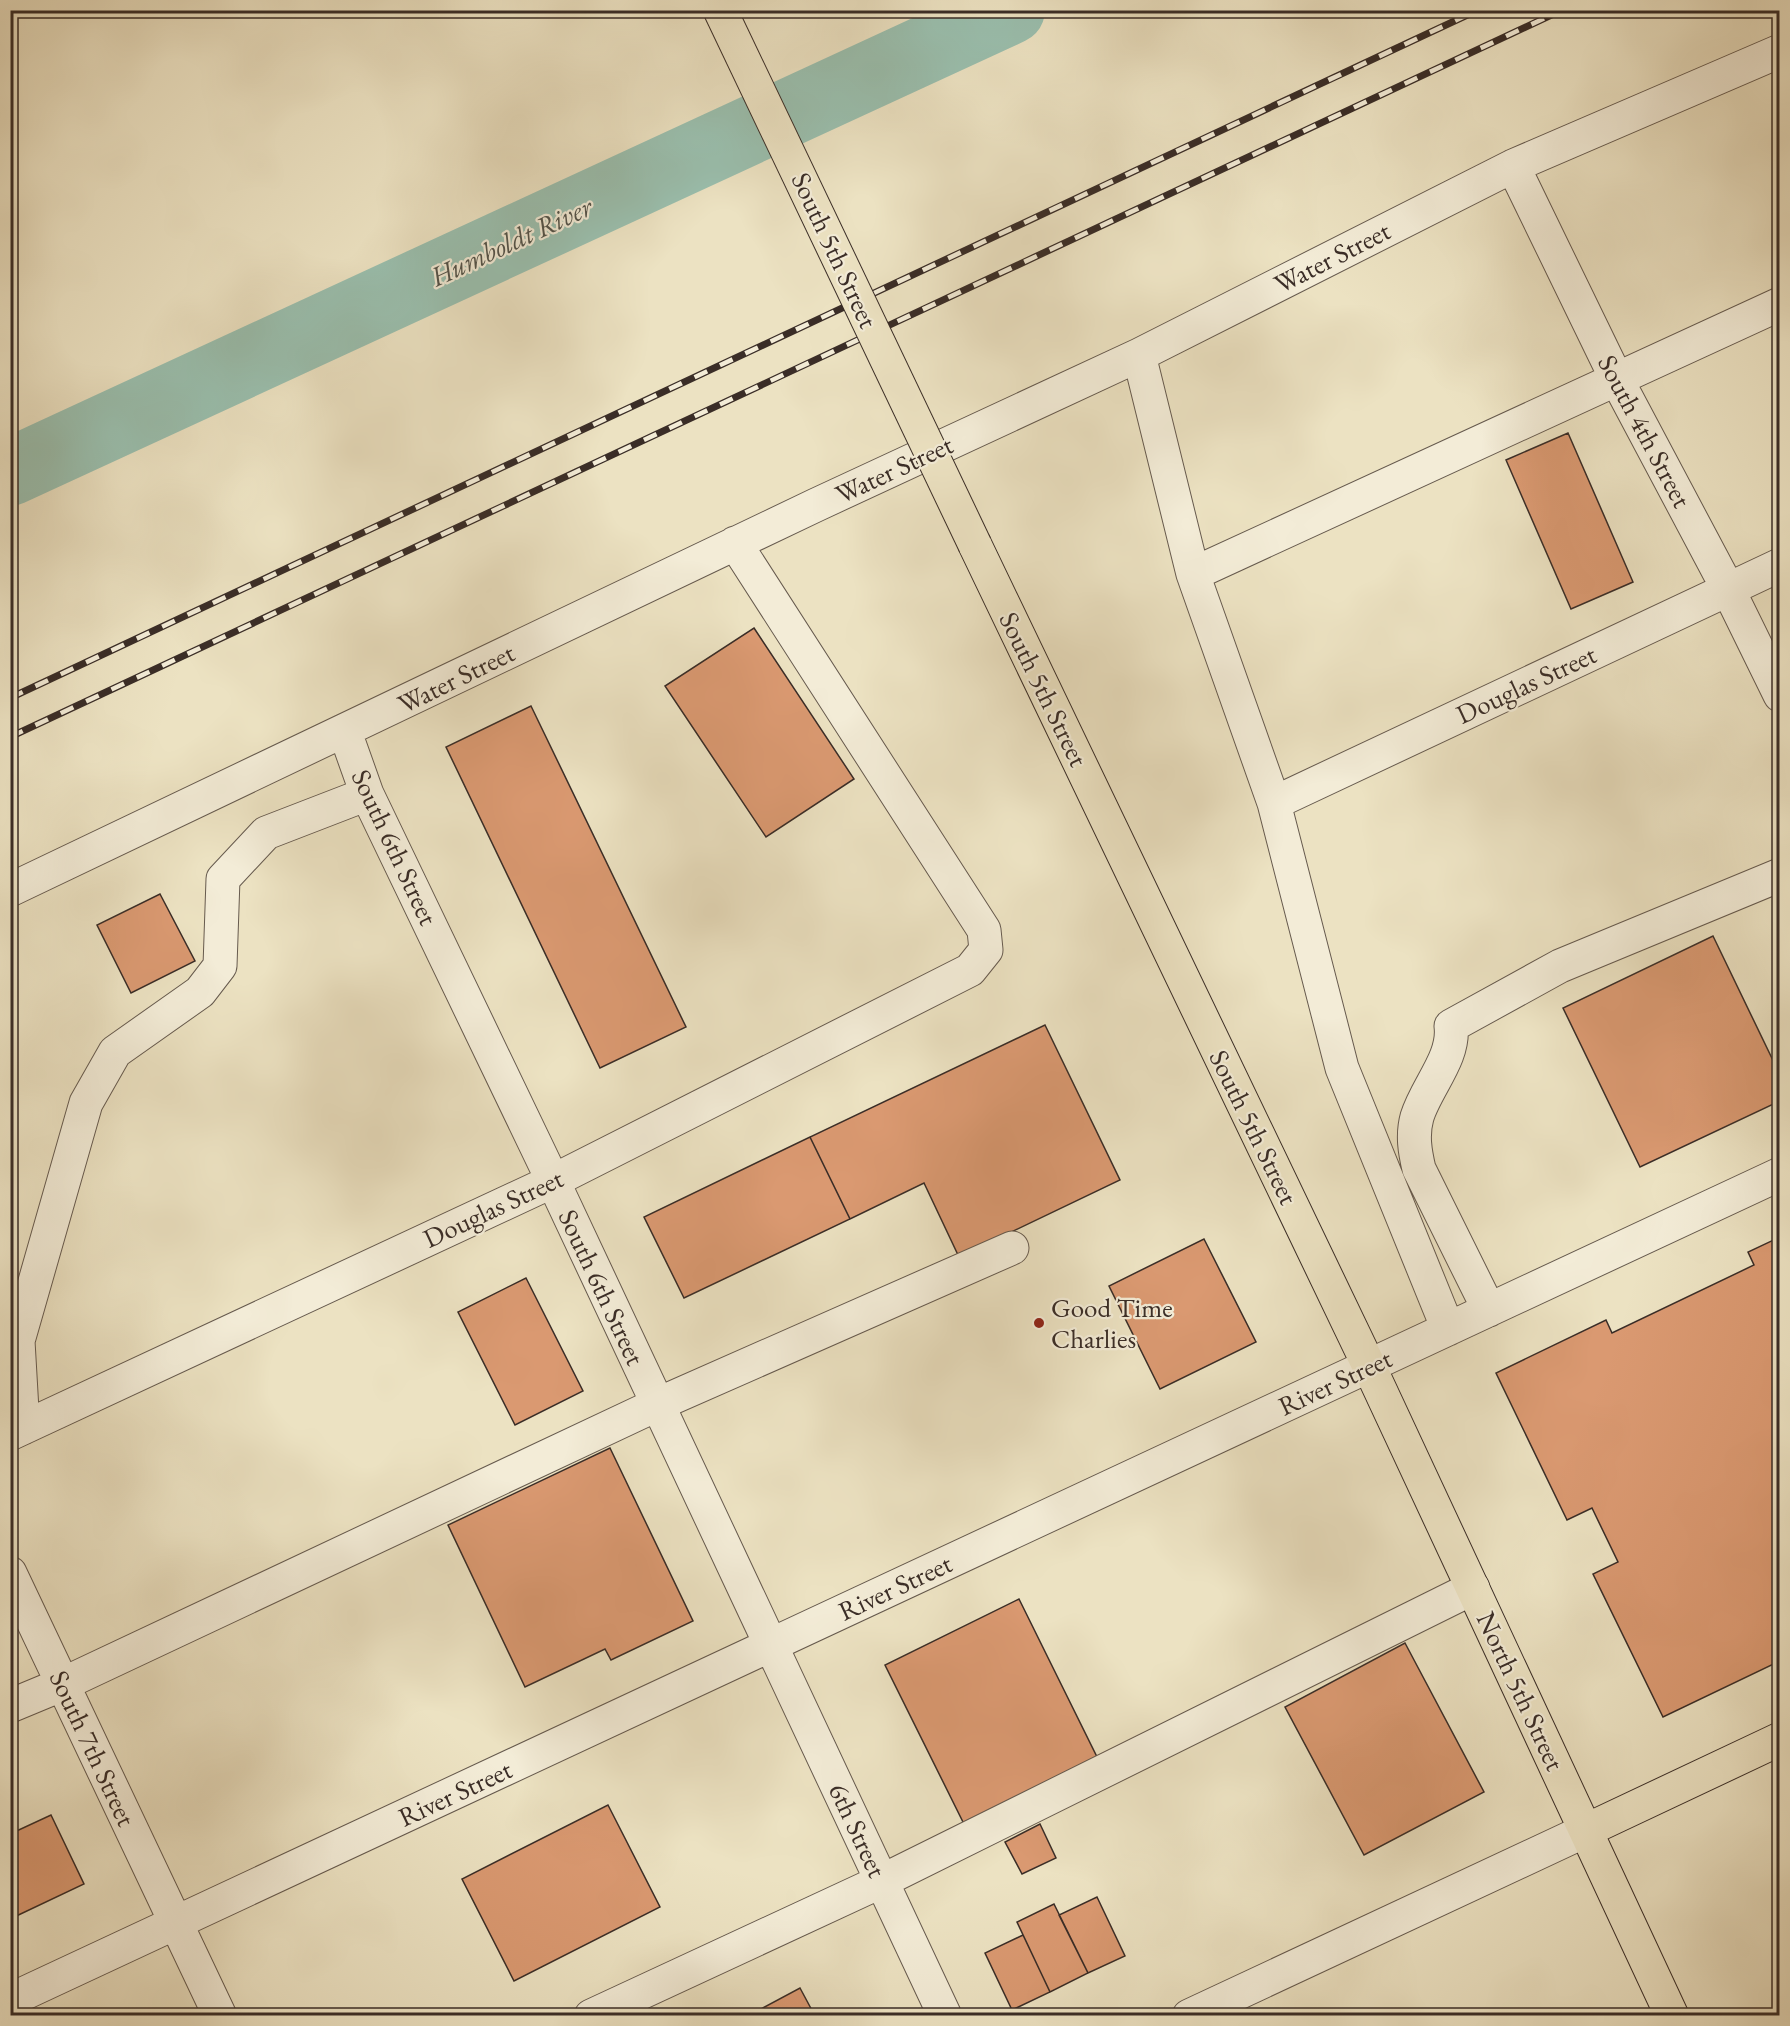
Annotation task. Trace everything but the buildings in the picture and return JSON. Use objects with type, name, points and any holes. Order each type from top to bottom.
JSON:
[{"type":"main road","name":"South 5th Street","points":[[720,10],[1369,1366]]},
{"type":"main road","name":"North 5th Street","points":[[1369,1366],[1672,2016]]},
{"type":"main road","points":[[1587,1830],[1779,1739]]},
{"type":"street","name":"Water Street","points":[[10,890],[345,732],[735,543],[1139,355],[1513,166],[1779,51]]},
{"type":"street","name":"South 4th Street","points":[[1513,166],[1616,378],[1728,589],[1779,695]]},
{"type":"street","points":[[1192,573],[1779,304]]},
{"type":"street","points":[[1139,355],[1192,573],[1274,803],[1342,1068],[1448,1329]]},
{"type":"street","name":"Douglas Street","points":[[17,1431],[553,1181],[970,970],[986,950],[984,930],[735,543]]},
{"type":"street","name":"Douglas Street","points":[[1274,803],[1779,565]]},
{"type":"street","name":"South 6th Street","points":[[345,732],[367,794],[553,1181],[656,1405],[771,1645]]},
{"type":"street","points":[[17,1431],[18,1341],[86,1102],[115,1052],[200,992],[220,966],[223,879],[266,833],[367,794]]},
{"type":"street","points":[[1489,1310],[1419,1169],[1413,1143],[1417,1118],[1453,1040],[1451,1026],[1560,966],[1779,875]]},
{"type":"street","name":"River Street","points":[[10,2000],[1779,1174]]},
{"type":"street","points":[[10,1706],[63,1684],[656,1405],[1012,1248]]},
{"type":"street","name":"South 7th Street","points":[[10,1573],[220,2016]]},
{"type":"street","points":[[591,2016],[882,1881],[1473,1588]]},
{"type":"street","name":"6th Street","points":[[771,1645],[945,2016]]},
{"type":"street","points":[[1189,2016],[1587,1830]]},
{"type":"waterway","name":"Humboldt River","points":[[10,472],[1011,10]]},
{"type":"railway","points":[[10,698],[1478,10]]},
{"type":"railway","points":[[10,737],[1562,10]]},
{"type":"place","name":"Good Time Charlies","points":[[1039,1323]]}]
